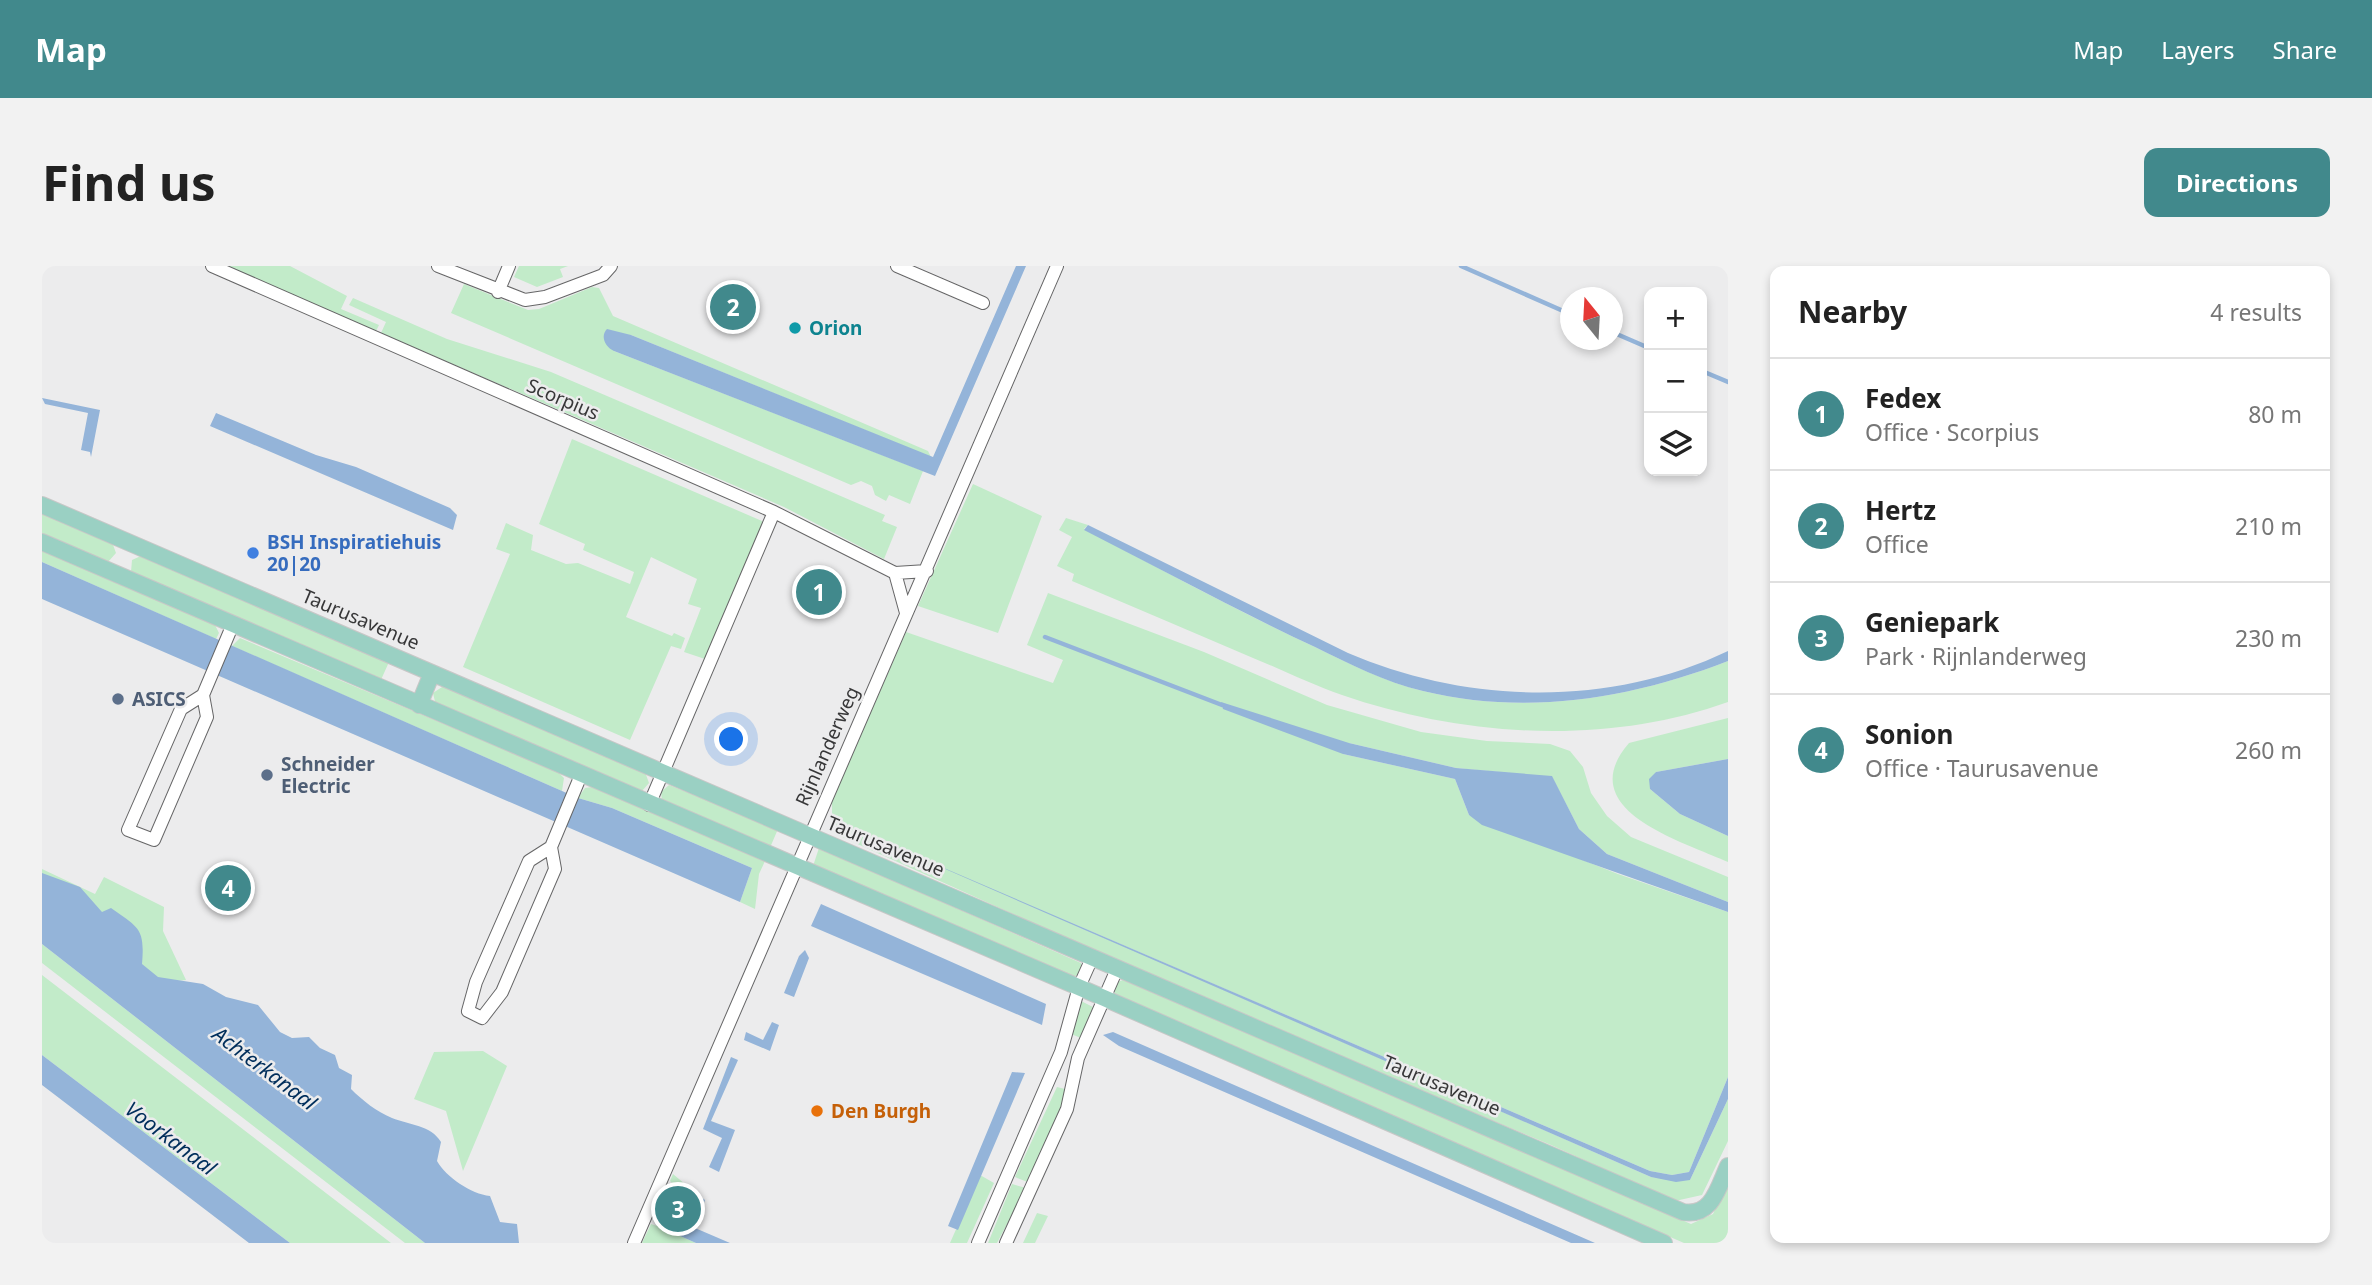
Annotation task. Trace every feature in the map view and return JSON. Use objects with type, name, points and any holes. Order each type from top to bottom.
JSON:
[{"type":"main road","name":"Taurusavenue","points":[[42,505],[1682,1212],[1700,1212],[1708,1206],[1728,1166]]},
{"type":"main road","points":[[42,542],[1079,987],[1664,1243]]},
{"type":"main road","points":[[419,705],[432,673]]},
{"type":"street","name":"Scorpius","points":[[212,266],[774,512],[895,573]]},
{"type":"street","points":[[438,266],[498,292],[525,300],[545,297],[603,275],[611,266]]},
{"type":"street","points":[[498,292],[509,266]]},
{"type":"street","points":[[897,266],[983,303]]},
{"type":"street","name":"Rijnlanderweg","points":[[634,1243],[1057,266]]},
{"type":"street","points":[[649,804],[774,512]]},
{"type":"street","points":[[906,613],[895,573],[926,570]]},
{"type":"street","points":[[203,695],[181,709],[128,830],[153,840],[207,717],[203,695],[233,624]]},
{"type":"street","points":[[551,847],[529,860],[476,982],[468,1011],[482,1018],[502,992],[555,869],[551,847],[581,775]]},
{"type":"street","points":[[978,1243],[1061,1052],[1079,987],[1093,958]]},
{"type":"street","points":[[1006,1243],[1067,1109],[1078,1058],[1117,969]]},
{"type":"green space","points":[[224,266],[290,266],[347,296],[341,309],[379,325],[376,331]]},
{"type":"green space","points":[[519,266],[568,266],[560,269],[563,277],[537,287],[514,277]]},
{"type":"green space","points":[[464,284],[528,310],[539,309],[592,287],[599,288],[613,316],[928,451],[931,457],[631,335],[614,351],[923,471],[910,504],[889,495],[886,501],[875,495],[872,486],[861,481],[851,485],[451,313]]},
{"type":"green space","points":[[353,298],[447,339],[551,372],[885,515],[882,521],[897,527],[884,559],[784,507],[381,333],[386,322],[349,305]]},
{"type":"green space","points":[[572,439],[762,521],[764,525],[705,659],[684,652],[701,608],[688,604],[697,579],[651,557],[626,617],[672,636],[674,633],[685,638],[681,649],[671,646],[630,740],[463,667],[510,554],[496,549],[506,523],[533,535],[531,550],[566,564],[578,563],[630,584],[634,572],[583,550],[585,544],[539,524]]},
{"type":"green space","points":[[973,484],[1042,516],[998,633],[918,606]]},
{"type":"green space","points":[[42,511],[112,542],[116,553],[108,562],[42,536]]},
{"type":"green space","points":[[1066,518],[1088,525],[1084,529],[1257,619],[1381,678],[1423,691],[1500,702],[1577,700],[1653,685],[1728,661],[1728,702],[1681,716],[1584,730],[1535,731],[1485,727],[1388,709],[1320,687],[1072,581],[1074,574],[1057,566],[1072,537],[1059,530]]},
{"type":"green space","points":[[42,550],[214,623],[219,633],[216,639],[42,562]]},
{"type":"green space","points":[[143,555],[389,662],[380,682],[131,572],[132,560]]},
{"type":"green space","points":[[1048,593],[1204,652],[1327,705],[1421,732],[1487,741],[1550,744],[1570,751],[1583,767],[1591,793],[1607,816],[1631,837],[1728,877],[1728,902],[1607,854],[1579,829],[1552,777],[1456,768],[1349,743],[1343,754],[1455,779],[1469,815],[1618,874],[1728,912],[1728,1077],[1689,1172],[1672,1175],[1650,1171],[1053,915],[1651,1177],[1690,1180],[1728,1099],[1728,1141],[1702,1195],[1675,1201],[1551,1145],[1171,985],[842,837],[832,816],[832,801],[906,632],[1053,683],[1063,660],[1027,645]]},
{"type":"green space","points":[[240,638],[558,772],[564,778],[562,791],[232,646]]},
{"type":"green space","points":[[445,685],[645,772],[649,783],[642,791],[436,706],[433,693]]},
{"type":"green space","points":[[1728,718],[1728,759],[1656,772],[1650,789],[1680,814],[1728,836],[1728,862],[1661,833],[1640,820],[1623,805],[1614,787],[1615,766],[1629,743]]},
{"type":"green space","points":[[669,785],[778,829],[769,850],[662,801],[661,792]]},
{"type":"green space","points":[[592,787],[765,861],[759,874],[755,909],[740,902],[752,868],[612,808],[578,798],[585,788]]},
{"type":"green space","points":[[819,848],[1081,963],[1082,971],[1073,978],[813,866]]},
{"type":"green space","points":[[42,869],[95,894],[104,877],[164,907],[163,931],[186,980],[156,983],[42,886]]},
{"type":"green space","points":[[42,944],[425,1243],[405,1243],[42,963]]},
{"type":"green space","points":[[42,975],[391,1243],[290,1243],[42,1055]]},
{"type":"green space","points":[[1123,980],[1691,1224],[1713,1214],[1728,1180],[1728,1243],[1684,1243],[1117,997],[1113,989],[1117,982]]},
{"type":"green space","points":[[1081,1001],[1093,1007],[1081,1038],[1071,1034]]},
{"type":"green space","points":[[483,1051],[507,1066],[463,1171],[446,1111],[414,1099],[434,1052]]},
{"type":"green space","points":[[1057,1087],[1065,1089],[1062,1107],[1030,1183],[1015,1177]]},
{"type":"green space","points":[[673,1174],[698,1195],[678,1235],[696,1243],[642,1243],[651,1224],[657,1226],[674,1185],[670,1181]]},
{"type":"green space","points":[[980,1175],[994,1183],[967,1243],[950,1243]]},
{"type":"green space","points":[[1012,1184],[1026,1188],[997,1243],[988,1243]]},
{"type":"green space","points":[[1037,1213],[1048,1216],[1035,1243],[1023,1243]]},
{"type":"water","points":[[1016,266],[1026,266],[935,476],[614,351],[604,341],[607,329],[631,335],[933,457]]},
{"type":"water","points":[[42,398],[100,410],[91,457],[90,452],[81,450],[88,413],[45,404]]},
{"type":"water","points":[[216,413],[316,455],[356,467],[450,508],[457,515],[453,530],[210,426]]},
{"type":"water","points":[[1088,525],[1348,653],[1394,670],[1441,682],[1489,690],[1587,690],[1635,683],[1682,670],[1728,651],[1728,661],[1653,685],[1577,700],[1500,702],[1423,691],[1368,672],[1257,619],[1084,530]]},
{"type":"water","points":[[42,562],[578,798],[612,808],[752,868],[740,902],[42,599]]},
{"type":"water","points":[[1221,702],[1349,743],[1456,768],[1552,776],[1579,829],[1607,854],[1728,902],[1728,912],[1482,825],[1469,815],[1455,779],[1343,754],[1223,709]]},
{"type":"water","points":[[1728,759],[1728,836],[1680,814],[1650,789],[1649,779],[1656,772]]},
{"type":"water","points":[[881,841],[1650,1171],[1672,1175],[1689,1172],[1728,1077],[1728,1099],[1690,1180],[1676,1182],[1651,1177]]},
{"type":"water","name":"Achterkanaal","points":[[42,873],[80,887],[102,912],[111,908],[134,925],[141,936],[142,964],[158,977],[203,984],[226,997],[258,1005],[280,1032],[292,1038],[309,1037],[320,1048],[335,1055],[339,1068],[352,1075],[351,1089],[365,1102],[386,1115],[426,1129],[437,1136],[441,1142],[437,1161],[441,1167],[467,1188],[490,1196],[500,1222],[517,1224],[519,1243],[425,1243],[42,944]]},
{"type":"water","points":[[821,904],[1046,1004],[1042,1025],[811,926]]},
{"type":"water","points":[[805,950],[809,958],[794,997],[784,993],[799,956]]},
{"type":"water","points":[[772,1022],[779,1025],[770,1051],[744,1040],[746,1032],[763,1040]]},
{"type":"water","points":[[1113,1032],[1595,1243],[1571,1243],[1119,1046],[1103,1035]]},
{"type":"water","points":[[42,1055],[290,1243],[249,1243],[42,1085]]},
{"type":"water","points":[[731,1057],[738,1060],[711,1121],[735,1130],[719,1172],[709,1167],[722,1138],[703,1129]]},
{"type":"water","points":[[1012,1072],[1025,1073],[958,1230],[948,1226]]},
{"type":"water","points":[[698,1195],[705,1200],[695,1228],[730,1243],[696,1243],[678,1235]]},
{"type":"waterway","points":[[1461,266],[1560,310]]},
{"type":"waterway","points":[[1623,337],[1644,346]]},
{"type":"waterway","points":[[1707,373],[1728,382]]},
{"type":"waterway","points":[[1045,637],[1222,705]]},
{"type":"place","name":"Hertz","points":[[733,307]]},
{"type":"place","name":"Orion","points":[[795,328]]},
{"type":"place","name":"BSH Inspiratiehuis 20|20","points":[[253,553]]},
{"type":"place","name":"Fedex","points":[[819,592]]},
{"type":"place","name":"ASICS","points":[[118,699]]},
{"type":"place","name":"Schneider Electric","points":[[267,775]]},
{"type":"place","name":"Sonion","points":[[228,888]]},
{"type":"place","name":"Den Burgh","points":[[817,1111]]},
{"type":"place","name":"Geniepark","points":[[678,1209]]},
{"type":"water label","name":"Voorkanaal","points":[[171,1138]]}]
